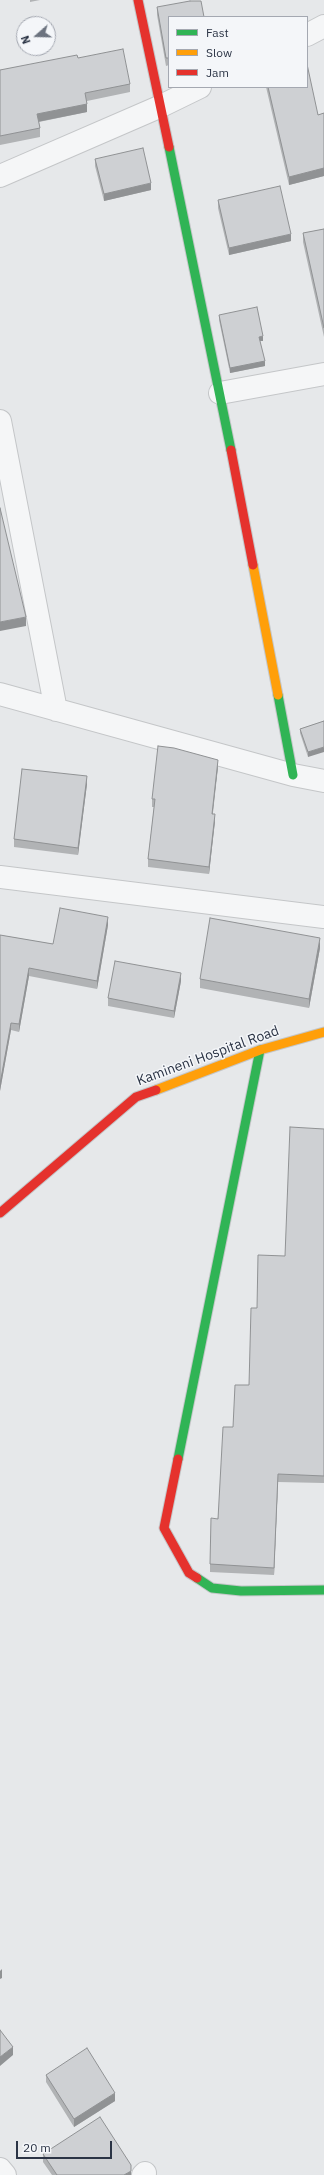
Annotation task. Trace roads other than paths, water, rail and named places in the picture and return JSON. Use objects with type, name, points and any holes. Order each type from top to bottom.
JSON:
[{"type":"street","points":[[138,0],[159,107],[220,393],[293,775]]},
{"type":"street","points":[[308,34],[324,26]]},
{"type":"street","points":[[0,176],[159,107],[198,88]]},
{"type":"street","points":[[220,393],[324,374]]},
{"type":"street","points":[[0,421],[56,710]]},
{"type":"street","points":[[0,694],[293,775],[324,781]]},
{"type":"street","points":[[0,877],[324,917]]},
{"type":"street","name":"Kamineni Hospital Road","points":[[1,1211],[136,1097],[260,1050],[324,1032]]},
{"type":"street","points":[[260,1050],[164,1528],[189,1573],[212,1588],[241,1591],[324,1590]]},
{"type":"street","points":[[0,2169],[5,2175]]}]
